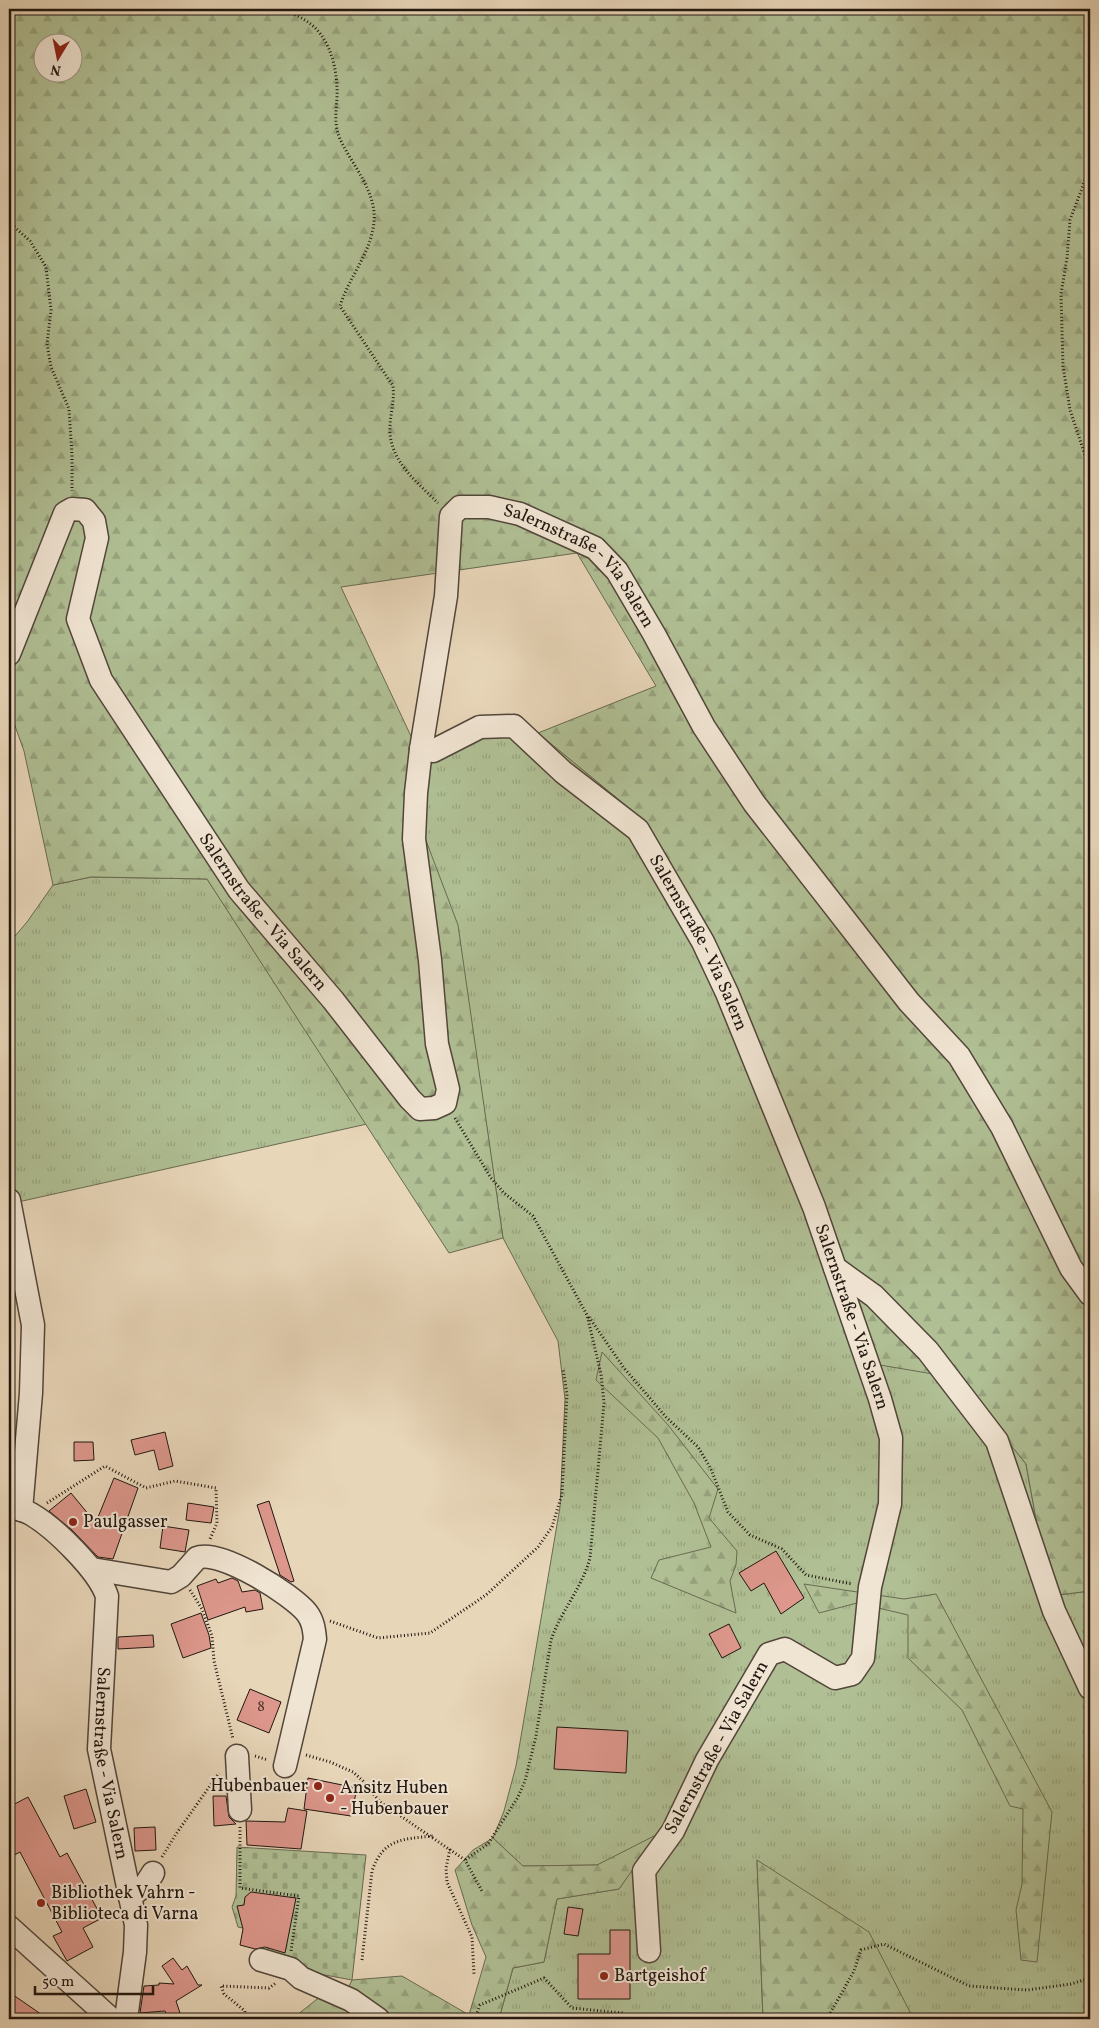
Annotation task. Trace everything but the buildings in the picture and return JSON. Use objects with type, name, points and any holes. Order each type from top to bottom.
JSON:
[{"type":"street","name":"Salernstraße - Via Salern","points":[[451,516],[460,507],[489,507],[520,514],[595,548],[617,571],[654,634],[704,727],[754,803],[909,1002],[958,1056],[1002,1128],[1071,1268],[1090,1294]]},
{"type":"street","points":[[9,654],[65,513],[72,508]]},
{"type":"street","name":"Salernstraße - Via Salern","points":[[72,508],[85,510],[94,521],[96,538],[78,619],[100,680],[245,898],[333,1000],[410,1099],[420,1108],[434,1108],[445,1103]]},
{"type":"street","points":[[445,1103],[448,1089],[437,1044],[430,960],[414,839],[416,793],[421,749],[446,596],[451,516]]},
{"type":"street","name":"Salernstraße - Via Salern","points":[[421,749],[433,751],[480,727],[514,726],[563,772],[638,830],[703,942],[727,993],[814,1207],[880,1399],[891,1438],[890,1504],[870,1587],[863,1658],[852,1674],[835,1678],[785,1649],[769,1654],[707,1760],[673,1831],[644,1871],[649,1951]]},
{"type":"street","points":[[9,1200],[33,1325],[31,1393],[20,1510]]},
{"type":"street","points":[[835,1268],[874,1296],[928,1351],[997,1441],[1054,1612],[1090,1688]]},
{"type":"street","name":"Salernstraße - Via Salern","points":[[20,1510],[52,1529],[92,1569],[102,1582],[107,1596],[99,1749],[136,1925],[135,1952],[126,2019]]},
{"type":"street","points":[[92,1569],[171,1582],[181,1576],[192,1561],[202,1555],[241,1569],[282,1592],[301,1606],[314,1624],[315,1638],[287,1758]]},
{"type":"street","points":[[107,1596],[123,1574]]},
{"type":"street","points":[[237,1756],[240,1810]]},
{"type":"street","points":[[130,1896],[146,1884],[153,1873]]},
{"type":"street","points":[[9,1928],[111,2019]]},
{"type":"street","points":[[261,1960],[288,1968],[301,1978],[351,2000],[378,2019]]},
{"type":"path","points":[[282,9],[311,24],[321,35],[332,56],[338,79],[335,121],[339,137],[372,203],[374,220],[371,239],[344,292],[340,306],[393,386],[394,399],[390,434],[394,452],[404,469],[451,516]]},
{"type":"path","points":[[1090,167],[1070,220],[1067,258],[1061,294],[1064,366],[1070,410],[1090,470]]},
{"type":"path","points":[[9,222],[30,241],[46,267],[51,310],[47,344],[51,367],[68,409],[72,455],[72,508]]},
{"type":"path","points":[[445,1103],[490,1178],[504,1193],[533,1216],[588,1315],[624,1368],[666,1417],[698,1447],[711,1469],[728,1512],[750,1536],[782,1549],[806,1575],[870,1587]]},
{"type":"path","points":[[465,1860],[488,1844],[518,1797],[525,1781],[536,1736],[552,1640],[556,1627],[582,1579],[590,1558],[604,1403],[601,1374],[588,1315]]},
{"type":"path","points":[[301,1606],[346,1628],[378,1638],[430,1633],[486,1595],[538,1547],[552,1527],[562,1494],[567,1394],[563,1369]]},
{"type":"path","points":[[20,1510],[105,1466],[146,1488],[175,1481],[216,1488],[217,1524],[202,1555]]},
{"type":"path","points":[[181,1576],[202,1609],[212,1636],[214,1661],[237,1756]]},
{"type":"path","points":[[153,1873],[176,1834],[227,1762],[237,1756],[257,1756],[330,1762],[353,1772],[380,1802],[433,1836],[465,1860],[482,1892]]},
{"type":"path","points":[[362,1960],[372,1871],[376,1858],[385,1847],[396,1841],[433,1836]]},
{"type":"path","points":[[241,1847],[240,1888],[300,1896],[288,1968],[283,1979],[269,1988],[221,1986],[224,1994],[245,2011],[246,2019]]},
{"type":"path","points":[[450,1849],[446,1868],[447,1882],[472,1937],[474,1974]]},
{"type":"path","points":[[827,2019],[854,1972],[861,1950],[884,1944],[969,1986],[1027,1990],[1071,1984],[1090,1978]]},
{"type":"path","points":[[475,2019],[480,2005],[544,1978],[572,2008],[622,2013],[633,2019]]},
{"type":"green space","points":[[9,9],[1090,9],[1090,1591],[1050,1596],[1026,1464],[957,1378],[856,1361],[743,1015],[646,822],[538,733],[656,686],[577,553],[341,587],[425,766],[422,830],[458,925],[503,1238],[449,1253],[207,879],[91,877],[53,885],[24,751],[9,709]]},
{"type":"green space","points":[[476,732],[538,733],[646,822],[957,1377],[1026,1464],[1050,1596],[1090,1591],[1090,2019],[911,2019],[910,2012],[757,1860],[763,2019],[499,2019],[513,1968],[544,1962],[557,1899],[619,1889],[657,1835],[598,1865],[523,1866],[493,1838],[504,1811],[516,1766],[560,1507],[565,1399],[558,1341],[503,1238],[477,1062],[422,830],[425,766],[438,749]]},
{"type":"green space","points":[[91,877],[207,879],[367,1124],[9,1204],[9,943],[27,922],[53,885]]},
{"type":"green space","points":[[602,1352],[668,1425],[718,1489],[709,1518],[737,1551],[736,1565],[730,1581],[736,1613],[651,1578],[659,1560],[711,1547],[694,1503],[658,1438],[596,1380]]},
{"type":"green space","points":[[804,1584],[904,1599],[936,1594],[1052,1812],[1037,1962],[1021,1960],[1016,1910],[1022,1884],[1023,1809],[1010,1806],[962,1710],[908,1658],[908,1615],[857,1603],[819,1613]]},
{"type":"green space","points":[[658,1834],[619,1889],[557,1899],[544,1962],[513,1968],[499,2019],[378,2019],[341,2003],[352,1980],[402,1976],[469,2015],[486,1957],[472,1925],[455,1870],[473,1850],[493,1838],[523,1866],[597,1865]]},
{"type":"green space","points":[[237,1847],[366,1855],[352,1980],[303,1971],[290,1956],[267,1953],[270,1934],[238,1927],[232,1907],[236,1896]]},
{"type":"green space","points":[[757,1860],[869,1932],[910,2012],[911,2019],[763,2019]]},
{"type":"green space","points":[[321,1996],[378,2019],[292,2019]]},
{"type":"place","name":"Paulgasser","points":[[73,1522]]},
{"type":"place","name":"Hubenbauer","points":[[318,1786]]},
{"type":"place","name":"Ansitz Huben - Hubenbauer","points":[[330,1798]]},
{"type":"place","name":"Bibliothek Vahrn - Biblioteca di Varna","points":[[41,1903]]},
{"type":"place","name":"Bartgeishof","points":[[604,1976]]}]
